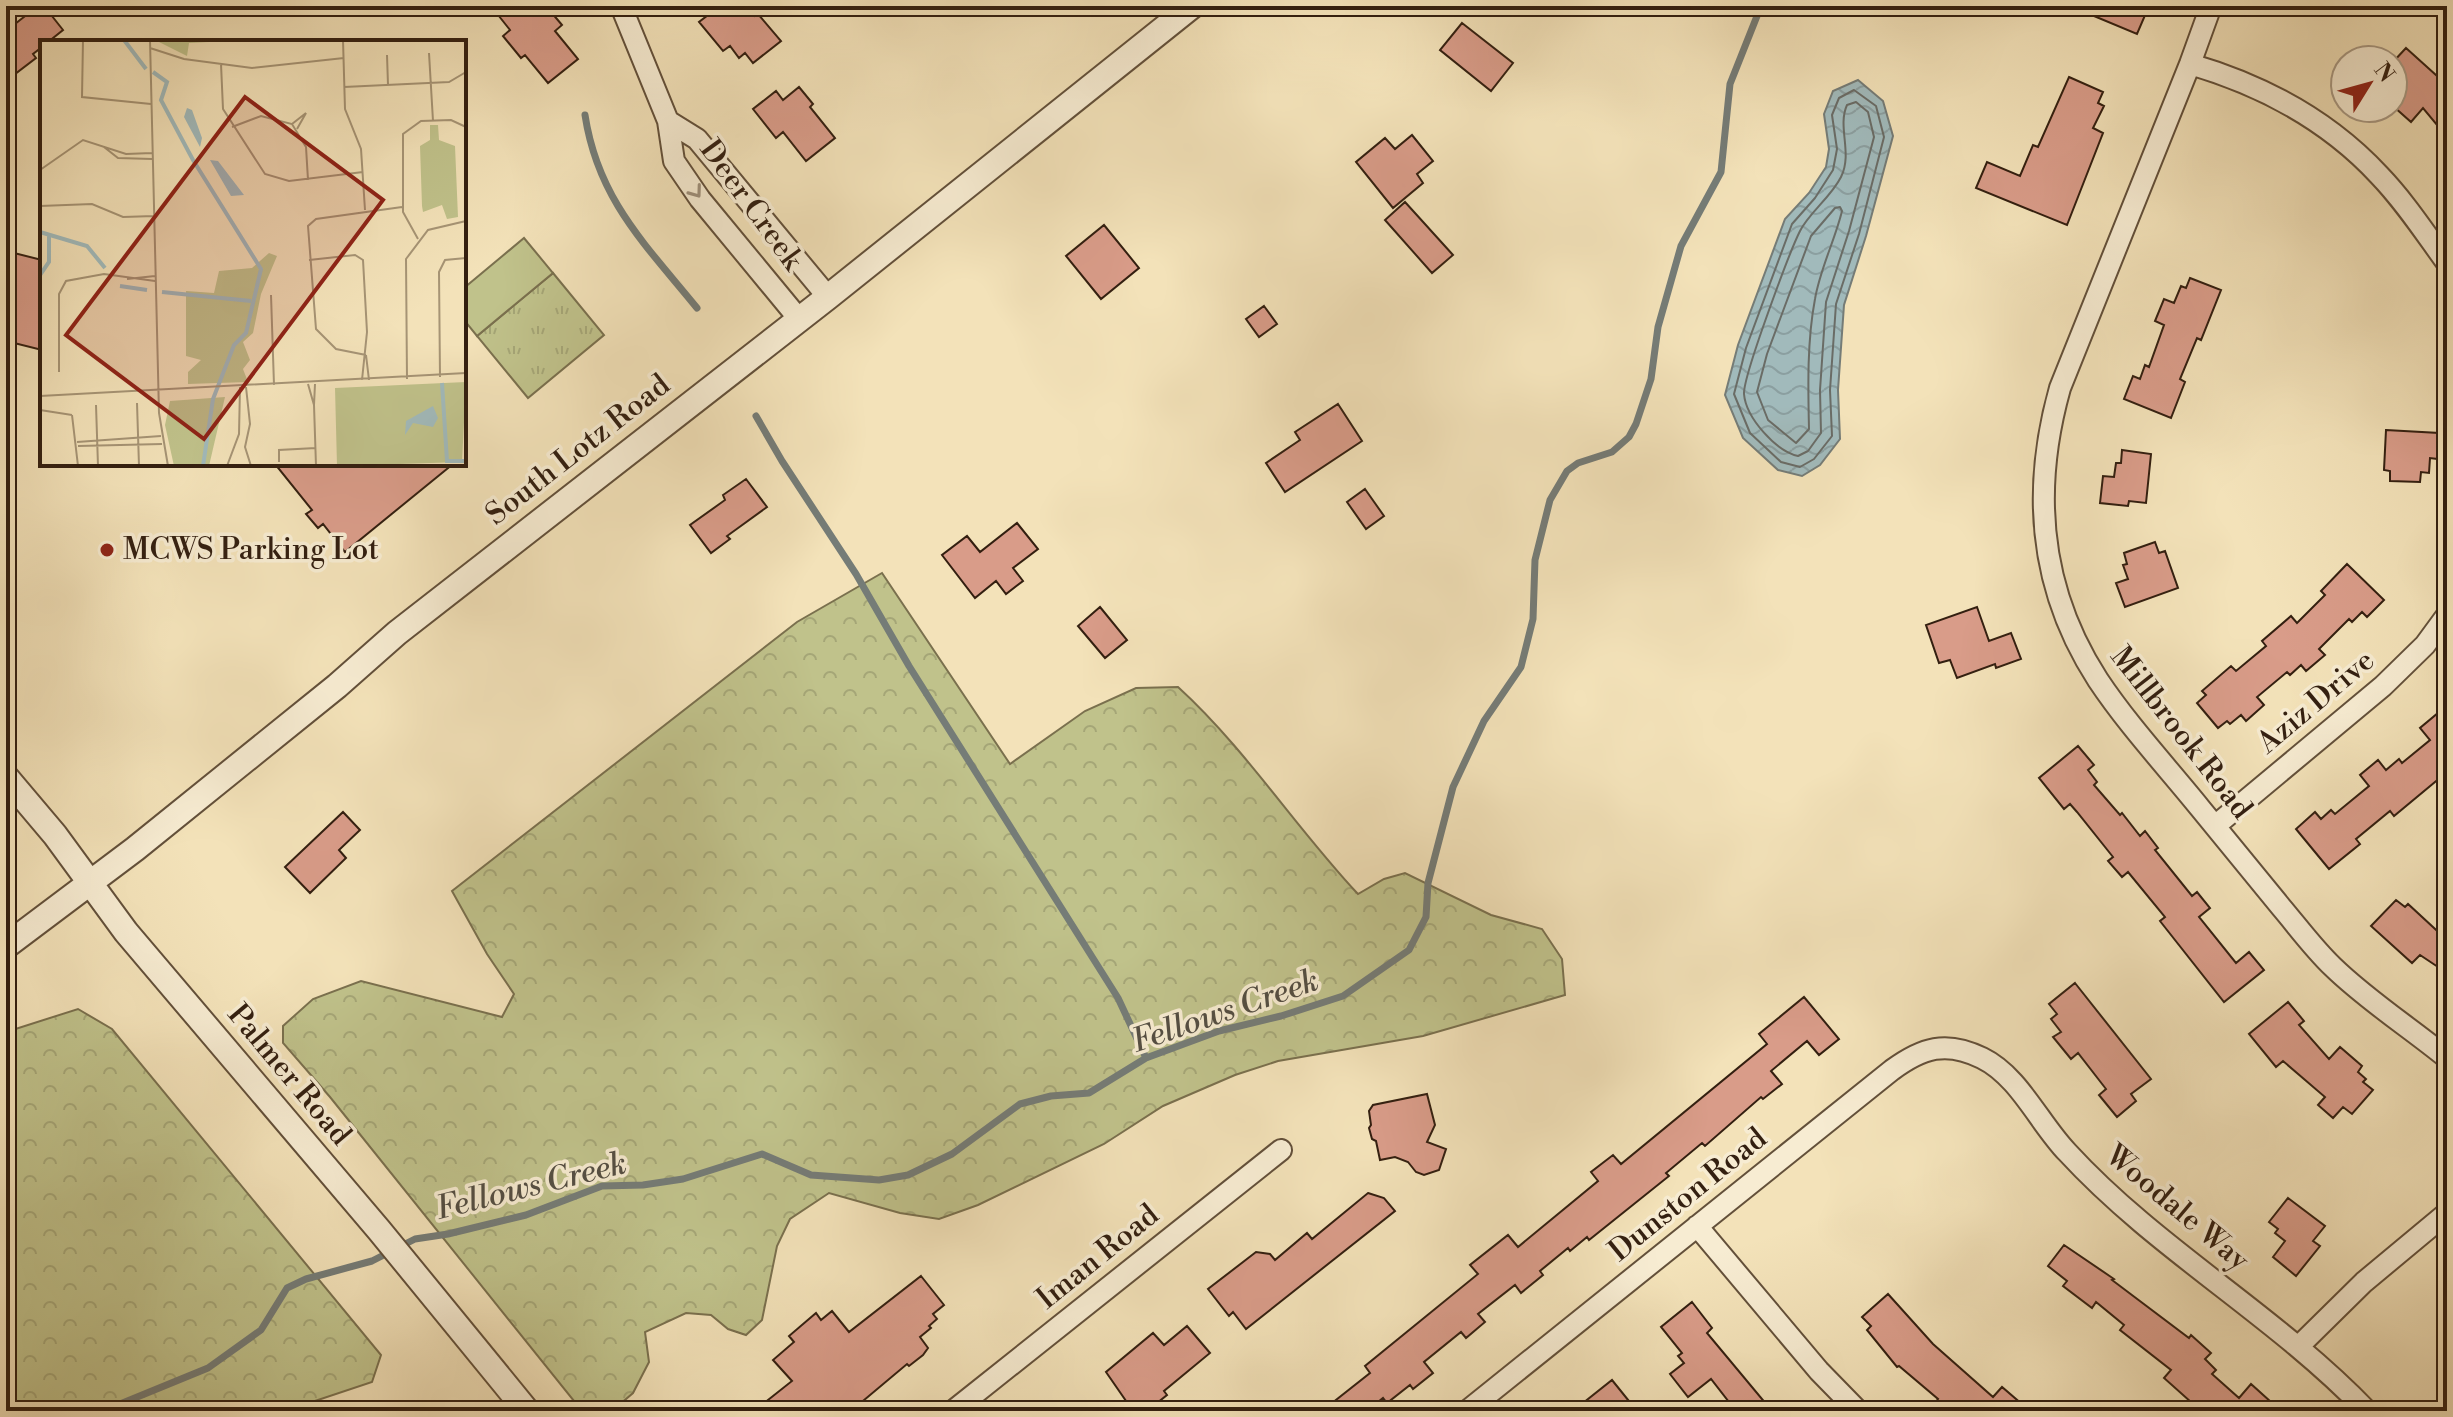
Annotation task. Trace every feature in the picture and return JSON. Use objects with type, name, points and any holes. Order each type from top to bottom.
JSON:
[{"type":"street","name":"Deer Creek","points":[[621,6],[668,121],[674,161],[700,199],[799,319]]},
{"type":"street","name":"South Lotz Road","points":[[6,946],[91,883],[337,686],[408,625],[828,297],[1192,6]]},
{"type":"street","name":"Millbrook Road","points":[[2211,6],[2060,388],[2046,446],[2042,506],[2054,582],[2083,654],[2116,704],[2215,826],[2333,967],[2380,1008],[2447,1058]]},
{"type":"street","points":[[2190,64],[2250,84],[2331,132],[2378,174],[2447,263]]},
{"type":"street","name":"Deer Creek","points":[[668,121],[697,139],[828,297]]},
{"type":"street","name":"Aziz Drive","points":[[2215,826],[2383,686],[2425,645],[2447,615]]},
{"type":"street","name":"Palmer Road","points":[[6,777],[126,932],[379,1230],[521,1409]]},
{"type":"street","name":"Dunston Road","points":[[1467,1411],[1914,1054],[1928,1049],[1957,1049]]},
{"type":"street","name":"Woodale Way","points":[[1957,1049],[1997,1067],[2065,1150],[2110,1197],[2333,1376],[2367,1411]]},
{"type":"street","name":"Iman Road","points":[[953,1411],[1281,1150]]},
{"type":"street","points":[[2298,1347],[2364,1282],[2447,1213]]},
{"type":"street","points":[[1697,1226],[1819,1371],[1858,1411]]},
{"type":"green space","points":[[524,238],[553,273],[477,336],[466,322],[466,286]]},
{"type":"green space","points":[[553,273],[604,335],[528,398],[477,336]]},
{"type":"green space","points":[[882,573],[1010,764],[1085,711],[1136,688],[1178,687],[1226,736],[1358,894],[1384,879],[1405,873],[1491,915],[1542,929],[1562,959],[1565,995],[1423,1036],[1278,1061],[1235,1075],[1163,1106],[1104,1144],[978,1205],[939,1219],[900,1213],[829,1193],[790,1219],[777,1246],[762,1320],[746,1335],[728,1329],[711,1315],[686,1313],[645,1332],[649,1362],[633,1393],[612,1411],[582,1411],[330,1097],[283,1043],[283,1026],[313,999],[361,981],[502,1017],[514,994],[487,954],[452,891],[797,622]]},
{"type":"green space","points":[[78,1009],[112,1029],[381,1355],[372,1382],[285,1411],[6,1411],[6,1032]]},
{"type":"water","points":[[1858,80],[1883,101],[1893,136],[1844,305],[1838,390],[1840,439],[1820,465],[1802,476],[1778,470],[1743,438],[1725,395],[1738,345],[1785,219],[1809,193],[1826,167],[1829,149],[1824,114],[1833,91]]},
{"type":"building","points":[[38,6],[44,6],[63,30],[50,40],[40,40],[40,49],[33,54],[36,58],[15,74],[6,63],[6,31]]},
{"type":"building","points":[[491,6],[546,6],[562,25],[555,31],[578,59],[548,83],[525,55],[521,58],[503,36],[510,30]]},
{"type":"building","points":[[720,6],[747,6],[781,41],[753,63],[745,53],[739,58],[730,46],[723,51],[699,22]]},
{"type":"building","points":[[2070,6],[2149,6],[2137,34]]},
{"type":"building","points":[[1462,23],[1513,63],[1491,91],[1440,50]]},
{"type":"building","points":[[2409,51],[2447,85],[2447,137],[2423,108],[2411,122]]},
{"type":"building","points":[[2069,77],[2103,92],[2098,103],[2104,106],[2093,128],[2103,133],[2067,225],[1976,188],[1987,162],[2020,176],[2033,145],[2038,147]]},
{"type":"building","points":[[799,87],[813,104],[810,107],[835,138],[806,161],[783,132],[776,138],[753,109],[776,91],[783,100]]},
{"type":"building","points":[[1412,135],[1433,161],[1417,174],[1423,183],[1393,208],[1356,162],[1385,138],[1395,149]]},
{"type":"building","points":[[1405,202],[1453,255],[1432,273],[1385,220]]},
{"type":"building","points":[[1104,225],[1139,268],[1101,299],[1066,256]]},
{"type":"building","points":[[6,251],[40,260],[40,350],[14,343],[15,334],[6,332]]},
{"type":"building","points":[[2190,278],[2221,290],[2201,340],[2197,338],[2180,379],[2185,382],[2171,418],[2124,399],[2133,376],[2140,379],[2145,365],[2149,367],[2164,325],[2155,321],[2164,299],[2174,303],[2181,286],[2186,288]]},
{"type":"building","points":[[1264,306],[1277,324],[1259,337],[1246,319]]},
{"type":"building","points":[[1338,404],[1362,441],[1285,492],[1266,463],[1300,440],[1295,432]]},
{"type":"building","points":[[2386,430],[2439,433],[2438,459],[2430,458],[2429,473],[2421,472],[2420,482],[2390,481],[2390,471],[2384,470]]},
{"type":"building","points":[[2122,450],[2151,454],[2146,503],[2129,501],[2128,506],[2100,503],[2103,476],[2114,477],[2116,463],[2121,463]]},
{"type":"building","points":[[277,466],[451,466],[345,552],[323,524],[318,528],[306,514],[312,510]]},
{"type":"building","points":[[746,479],[767,507],[727,536],[730,539],[711,553],[690,525],[725,500],[723,495]]},
{"type":"building","points":[[1365,489],[1384,516],[1366,529],[1347,502]]},
{"type":"building","points":[[1017,523],[1038,549],[1013,568],[1023,581],[1006,594],[996,581],[975,598],[942,555],[967,536],[980,552]]},
{"type":"building","points":[[2155,542],[2159,553],[2165,551],[2178,588],[2125,607],[2116,583],[2128,579],[2123,565],[2127,564],[2124,553]]},
{"type":"building","points":[[2347,564],[2384,600],[2367,617],[2362,612],[2352,622],[2349,619],[2319,649],[2325,655],[2306,671],[2301,665],[2290,675],[2287,672],[2257,697],[2264,705],[2246,721],[2241,715],[2230,724],[2227,721],[2218,728],[2197,703],[2206,695],[2202,691],[2231,666],[2236,671],[2266,646],[2262,641],[2291,616],[2297,623],[2325,595],[2321,591]]},
{"type":"building","points":[[1100,607],[1127,640],[1105,658],[1078,626]]},
{"type":"building","points":[[1977,607],[1989,641],[2011,633],[2021,659],[1996,668],[1995,664],[1957,678],[1950,660],[1939,663],[1926,625]]},
{"type":"building","points":[[2438,713],[2447,723],[2447,772],[2394,816],[2390,811],[2356,839],[2360,844],[2329,869],[2296,829],[2315,812],[2321,819],[2331,810],[2335,814],[2369,786],[2360,775],[2378,760],[2386,770],[2399,759],[2402,763],[2430,740],[2420,728]]},
{"type":"building","points":[[2078,746],[2094,765],[2088,770],[2097,782],[2094,785],[2140,836],[2145,831],[2158,848],[2155,850],[2192,896],[2197,892],[2210,908],[2199,917],[2236,963],[2249,952],[2264,970],[2224,1002],[2160,921],[2165,917],[2128,872],[2122,877],[2108,861],[2113,857],[2077,812],[2070,804],[2064,809],[2039,778]]},
{"type":"building","points":[[343,812],[360,830],[339,850],[346,858],[310,893],[285,867]]},
{"type":"building","points":[[2396,900],[2405,907],[2408,904],[2447,940],[2447,973],[2420,955],[2412,963],[2371,926]]},
{"type":"building","points":[[2075,983],[2151,1079],[2131,1094],[2136,1101],[2117,1117],[2099,1095],[2106,1089],[2078,1053],[2071,1059],[2053,1037],[2061,1032],[2051,1019],[2057,1014],[2049,1004]]},
{"type":"building","points":[[1804,997],[1839,1039],[1819,1055],[1807,1041],[1771,1071],[1782,1084],[1763,1099],[1761,1097],[1705,1146],[1702,1143],[1666,1173],[1669,1176],[1589,1240],[1587,1237],[1570,1251],[1568,1248],[1540,1271],[1543,1275],[1521,1293],[1515,1285],[1478,1314],[1485,1322],[1466,1338],[1461,1332],[1424,1362],[1433,1373],[1413,1389],[1410,1385],[1387,1403],[1383,1398],[1367,1411],[1322,1411],[1370,1373],[1365,1366],[1478,1274],[1470,1265],[1508,1235],[1518,1247],[1598,1181],[1591,1172],[1613,1155],[1621,1164],[1767,1044],[1759,1034]]},
{"type":"building","points":[[2288,1002],[2304,1021],[2299,1025],[2329,1059],[2340,1047],[2362,1066],[2358,1072],[2366,1079],[2363,1082],[2373,1090],[2352,1114],[2343,1107],[2333,1118],[2318,1105],[2325,1097],[2283,1061],[2276,1067],[2249,1034]]},
{"type":"building","points":[[1427,1094],[1435,1125],[1427,1142],[1446,1149],[1439,1170],[1424,1175],[1416,1172],[1408,1162],[1395,1157],[1380,1160],[1369,1128],[1369,1111],[1373,1105]]},
{"type":"building","points":[[1368,1193],[1384,1198],[1395,1211],[1246,1329],[1233,1312],[1229,1316],[1208,1289],[1256,1252],[1270,1254],[1275,1260],[1307,1233],[1312,1239]]},
{"type":"building","points":[[2288,1198],[2325,1226],[2313,1241],[2320,1246],[2296,1276],[2273,1257],[2285,1241],[2275,1233],[2278,1229],[2269,1222]]},
{"type":"building","points":[[2064,1245],[2114,1279],[2189,1338],[2191,1335],[2211,1353],[2205,1359],[2216,1370],[2212,1374],[2239,1398],[2251,1384],[2281,1411],[2201,1411],[2164,1378],[2171,1370],[2120,1330],[2124,1325],[2096,1302],[2092,1308],[2063,1286],[2067,1281],[2048,1266]]},
{"type":"building","points":[[921,1276],[944,1305],[933,1314],[937,1319],[929,1326],[931,1328],[920,1337],[928,1348],[923,1355],[909,1366],[907,1364],[851,1411],[754,1411],[792,1381],[773,1360],[794,1342],[789,1336],[816,1313],[821,1320],[832,1311],[849,1332]]},
{"type":"building","points":[[1888,1294],[1933,1344],[1993,1397],[2002,1387],[2030,1411],[1944,1411],[1935,1403],[1938,1399],[1897,1367],[1867,1330],[1871,1326],[1862,1317]]},
{"type":"building","points":[[1692,1302],[1712,1328],[1707,1333],[1772,1411],[1736,1411],[1711,1379],[1688,1397],[1670,1374],[1684,1363],[1678,1356],[1682,1353],[1661,1327]]},
{"type":"building","points":[[1187,1326],[1210,1353],[1164,1391],[1167,1395],[1147,1411],[1133,1411],[1106,1372],[1153,1333],[1164,1345]]},
{"type":"building","points":[[1612,1380],[1637,1411],[1573,1411]]},
{"type":"waterway","name":"Fellows Creek","points":[[103,1411],[208,1368],[261,1330],[287,1288],[306,1279],[372,1261],[415,1239],[526,1215],[602,1186],[643,1185],[683,1179],[762,1154],[811,1175],[879,1180],[908,1175],[952,1154],[1020,1104],[1051,1096],[1089,1093],[1146,1058],[1219,1031],[1281,1016],[1343,996],[1409,950],[1426,917],[1428,883],[1453,787],[1484,721],[1521,667],[1533,619],[1535,560],[1550,500],[1567,471],[1578,463],[1612,452],[1629,437],[1636,424],[1651,379],[1658,327],[1681,246],[1721,172],[1730,84],[1761,6]]},
{"type":"waterway","points":[[585,115],[591,145],[613,197],[643,242],[697,308]]},
{"type":"waterway","points":[[756,416],[1118,998],[1146,1058]]},
{"type":"place","name":"MCWS Parking Lot","points":[[107,550]]}]
